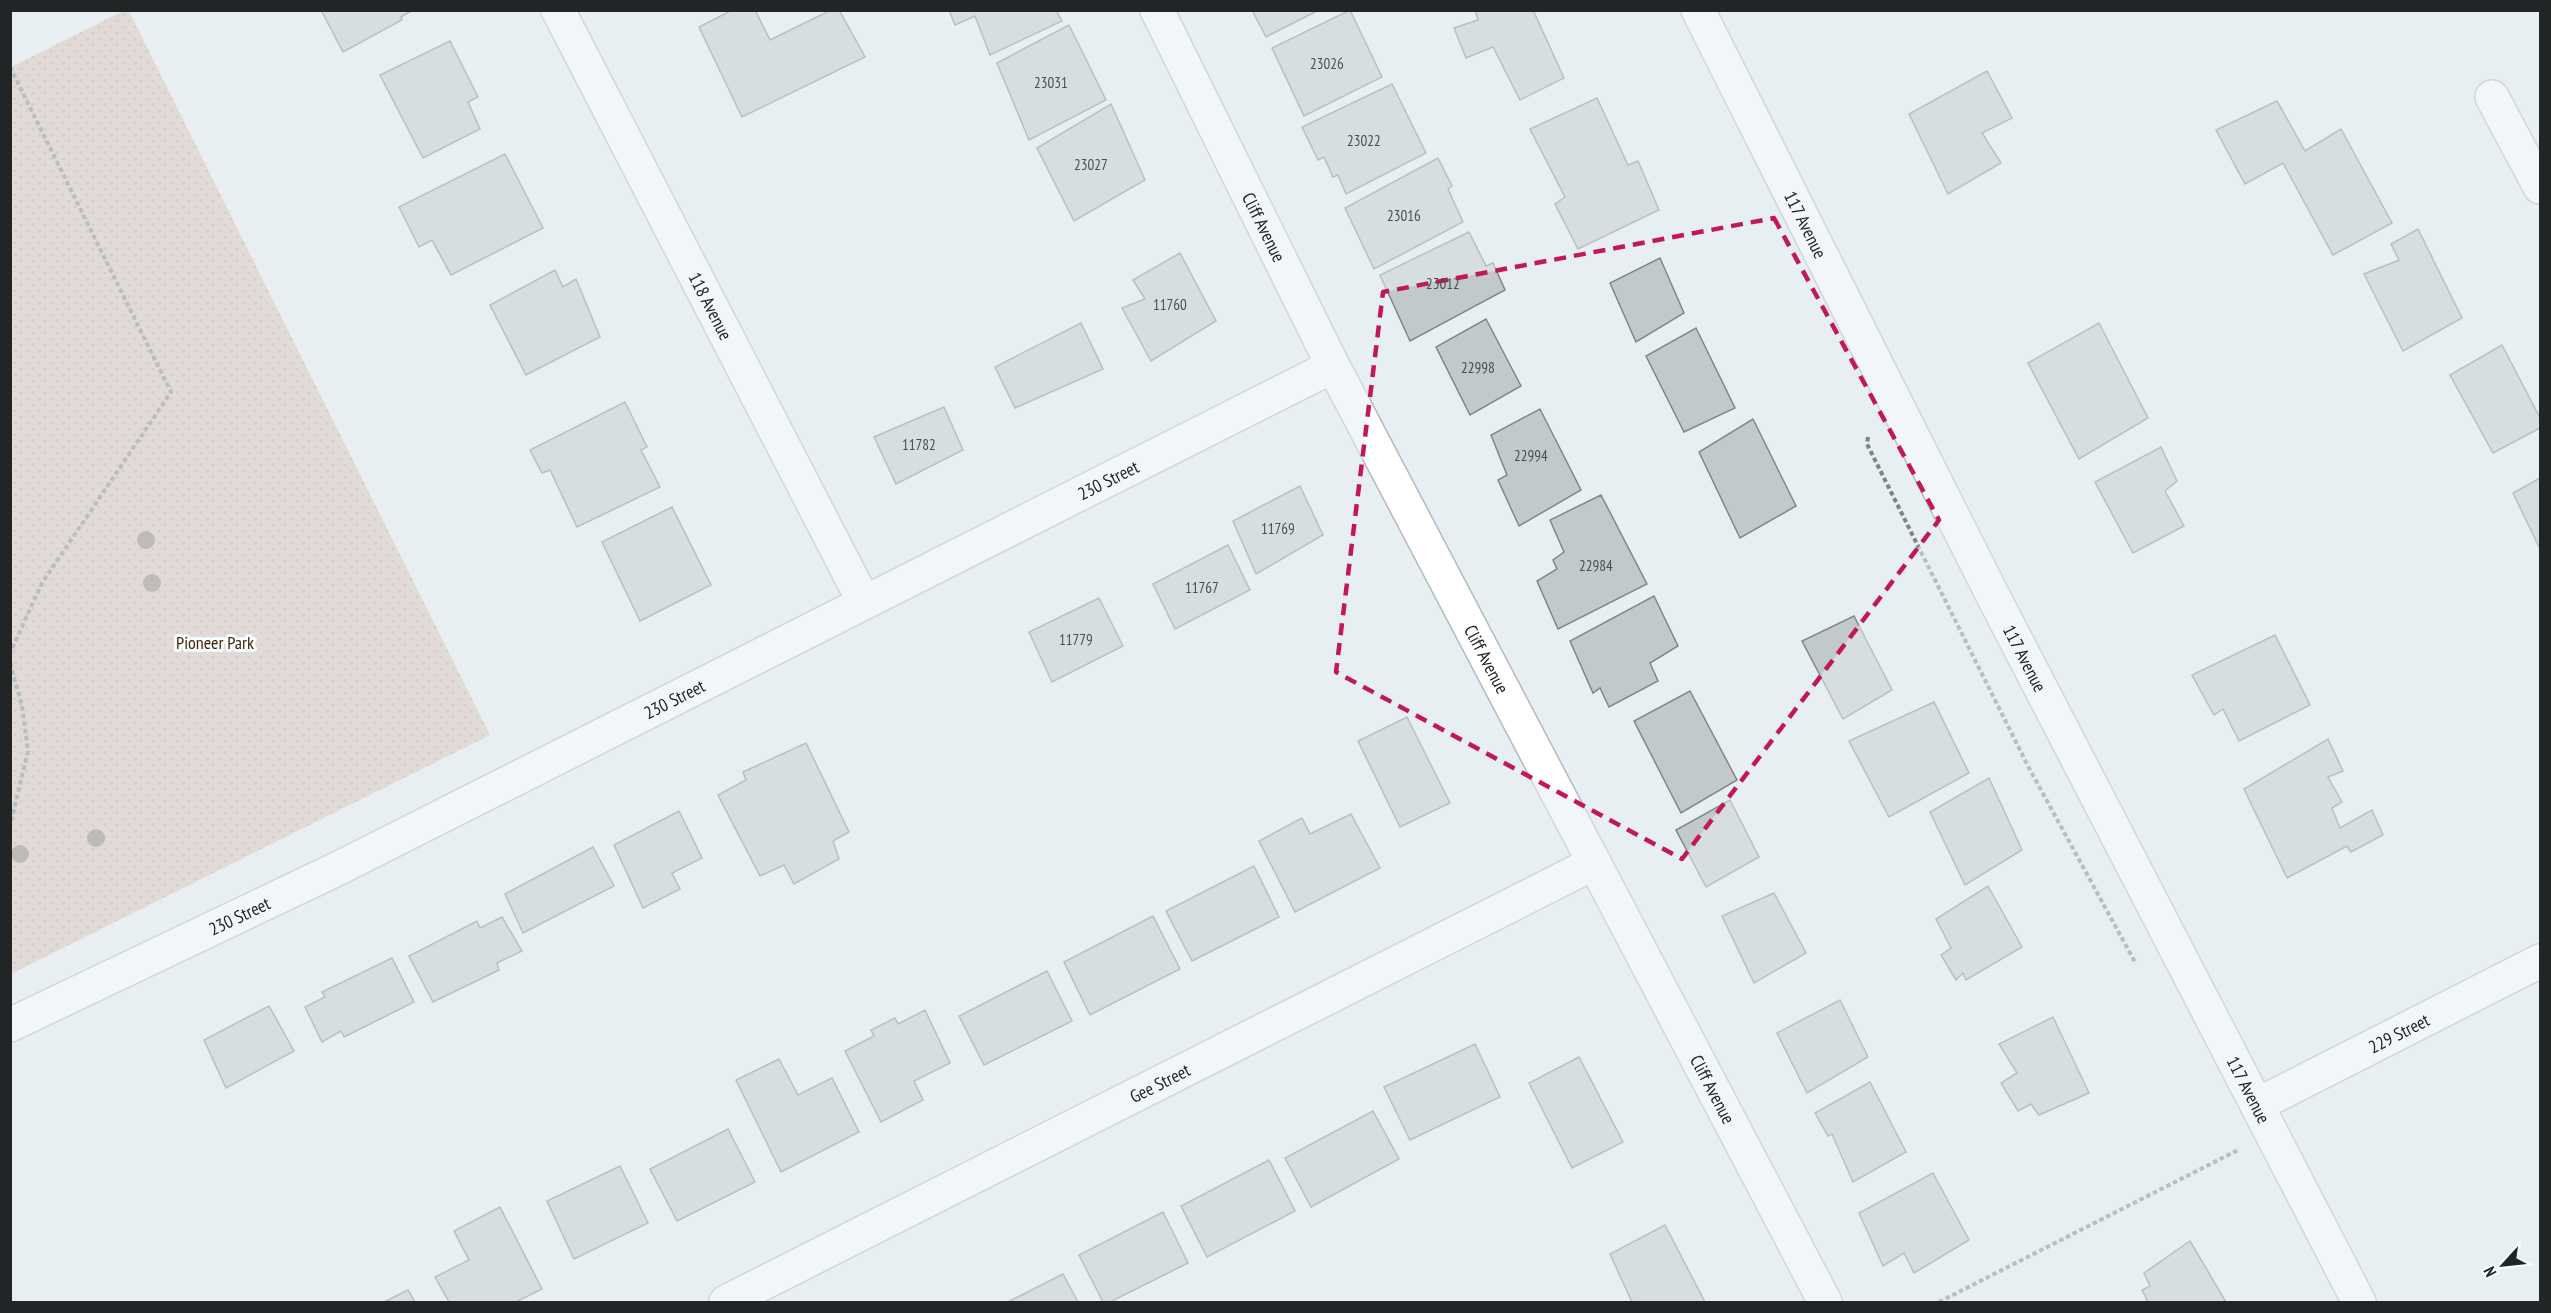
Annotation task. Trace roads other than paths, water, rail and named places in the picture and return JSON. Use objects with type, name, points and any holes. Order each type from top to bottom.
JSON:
[{"type":"street","name":"118 Avenue","points":[[558,10],[864,602]]},
{"type":"street","name":"Cliff Avenue","points":[[1156,10],[1333,366],[1825,1302]]},
{"type":"street","name":"117 Avenue","points":[[1698,10],[1993,596],[2359,1302]]},
{"type":"street","points":[[2492,97],[2541,187]]},
{"type":"street","name":"230 Street","points":[[10,1025],[339,868],[1333,366]]},
{"type":"street","name":"Gee Street","points":[[726,1302],[1594,864]]},
{"type":"street","name":"229 Street","points":[[2257,1105],[2541,961]]},
{"type":"park label","name":"Pioneer Park","points":[[215,642]]}]
